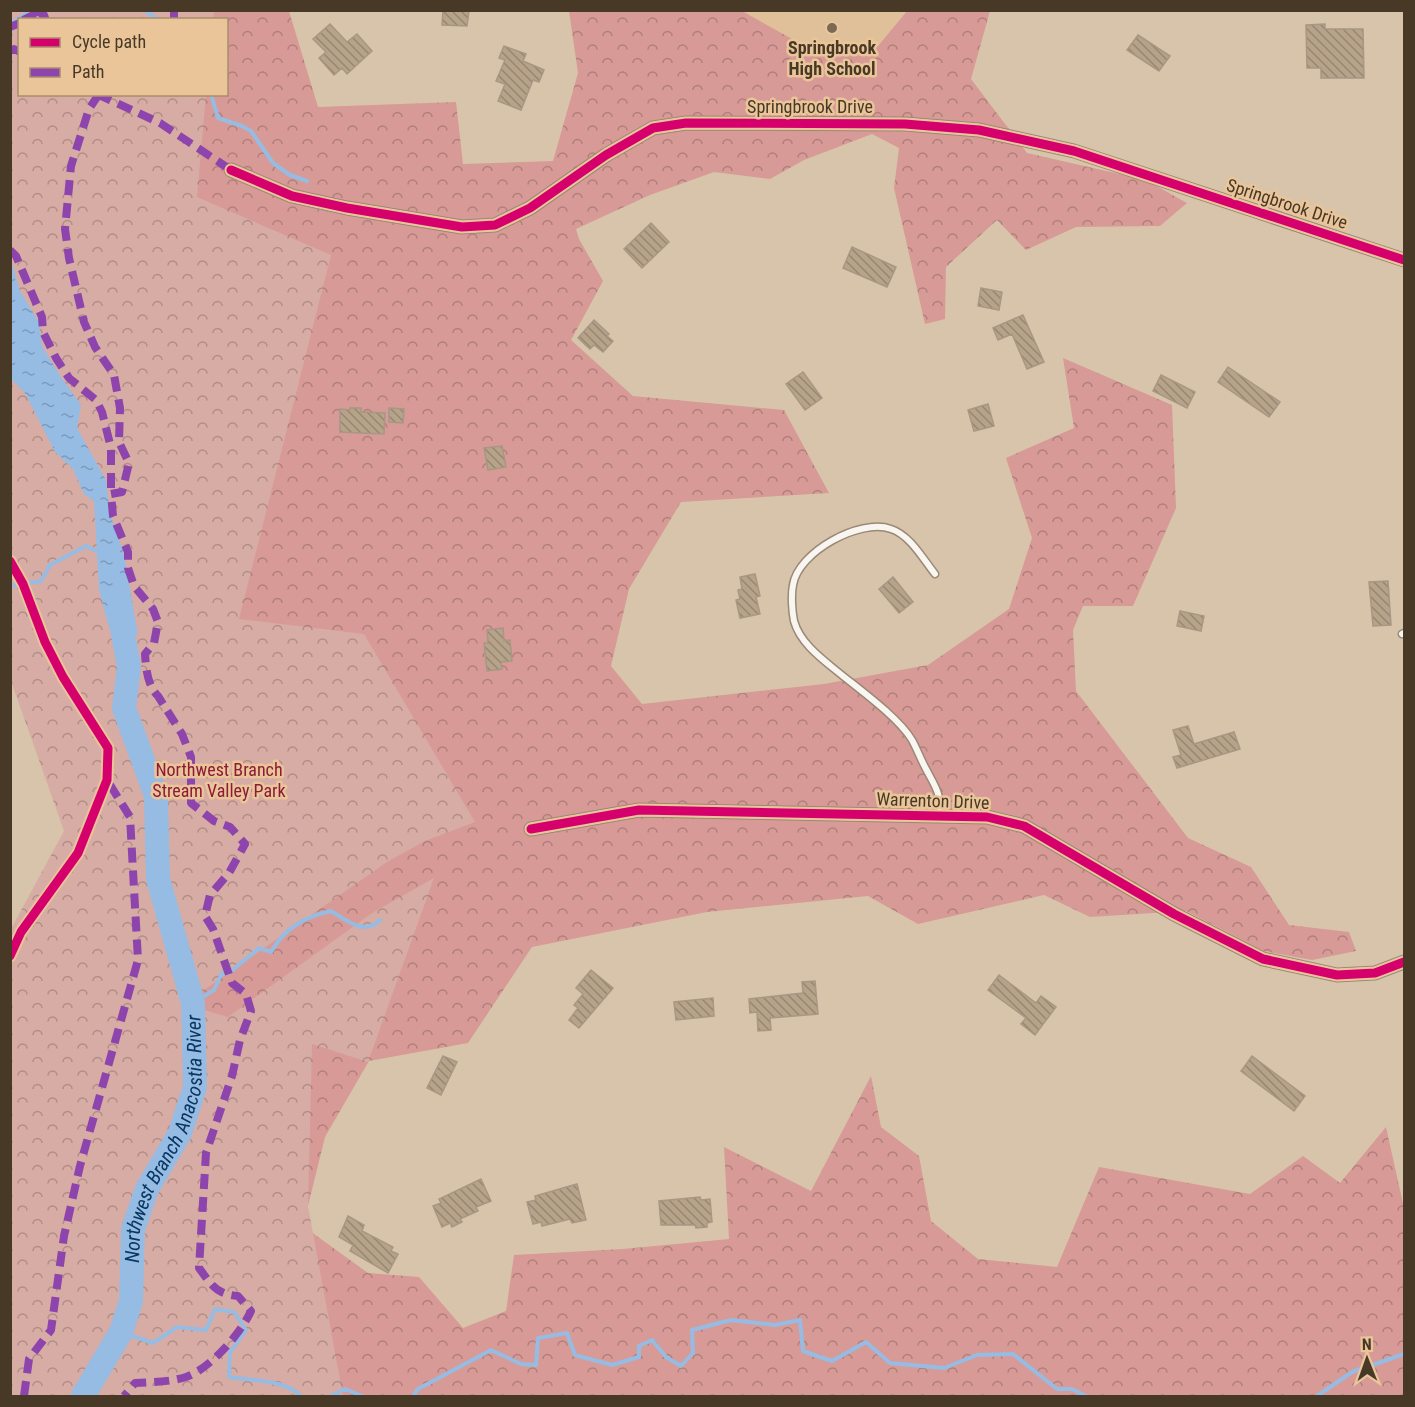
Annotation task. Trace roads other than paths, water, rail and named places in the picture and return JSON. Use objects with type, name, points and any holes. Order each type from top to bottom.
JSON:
[{"type":"street","name":"Springbrook Drive","points":[[231,170],[292,196],[347,208],[462,227],[495,225],[530,208],[606,155],[653,128],[686,123],[904,124],[979,130],[1074,151],[1404,260]]},
{"type":"street","name":"Warrenton Drive","points":[[531,829],[639,810],[987,817],[1024,826],[1174,914],[1263,959],[1337,975],[1375,973],[1404,962]]},
{"type":"lane","points":[[935,574],[912,545],[894,530],[870,527],[832,541],[812,555],[801,567],[793,584],[792,602],[794,622],[818,656],[873,701],[911,739],[940,795],[940,816]]},
{"type":"water","points":[[10,256],[20,291],[39,322],[42,346],[81,405],[77,428],[106,480],[110,513],[124,554],[138,635],[109,627],[99,590],[94,501],[84,494],[73,469],[55,452],[25,393],[11,379]]},
{"type":"waterway","points":[[19,18],[32,10]]},
{"type":"waterway","points":[[144,10],[156,18]]},
{"type":"waterway","points":[[10,24],[18,19]]},
{"type":"waterway","points":[[212,96],[218,118],[251,131],[273,163],[290,175],[307,181]]},
{"type":"waterway","points":[[10,586],[41,581],[50,565],[86,546],[99,552]]},
{"type":"waterway","name":"Northwest Branch Anacostia River","points":[[83,1396],[121,1332],[131,1301],[133,1229],[147,1189],[180,1133],[195,1087],[193,1003],[158,879],[156,796],[124,708],[129,667],[119,598]]},
{"type":"waterway","points":[[193,1003],[214,990],[222,973],[229,973],[259,948],[271,952],[282,936],[304,920],[331,911],[361,927],[374,925],[380,920]]},
{"type":"waterway","points":[[121,1332],[153,1343],[177,1327],[206,1330],[215,1309],[234,1312],[246,1330],[230,1352],[229,1377],[286,1386],[301,1396]]},
{"type":"waterway","points":[[413,1396],[418,1389],[491,1350],[521,1364],[536,1365],[538,1338],[567,1333],[575,1355],[612,1365],[639,1357],[639,1346],[652,1340],[666,1357],[681,1366],[693,1353],[692,1330],[731,1320],[775,1325],[800,1320],[803,1351],[832,1361],[866,1342],[890,1363],[944,1368],[977,1355],[1013,1354],[1057,1389],[1072,1389],[1086,1396]]},
{"type":"waterway","points":[[1317,1396],[1352,1372],[1404,1354]]},
{"type":"waterway","points":[[331,1396],[345,1389],[362,1396]]},
{"type":"place","name":"Springbrook High School","points":[[832,28]]},
{"type":"park label","name":"Northwest Branch Stream Valley Park","points":[[219,780]]}]
